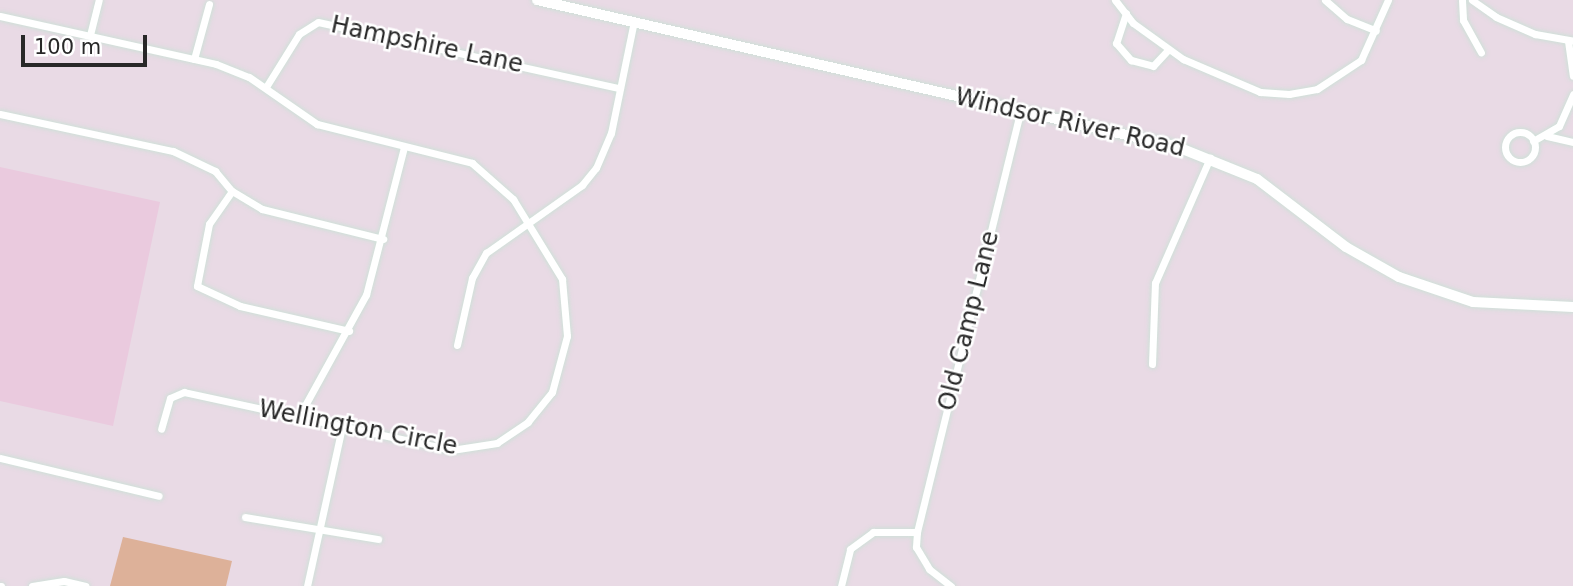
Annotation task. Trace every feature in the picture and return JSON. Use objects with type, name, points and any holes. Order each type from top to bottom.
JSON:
[{"type":"main road","name":"Windsor River Road","points":[[537,0],[1021,110],[1210,158],[1257,179],[1346,247],[1399,277],[1473,302],[1573,307]]},
{"type":"street","points":[[90,36],[100,0]]},
{"type":"street","points":[[1115,0],[1126,13],[1169,49],[1241,85],[1289,94],[1317,89],[1360,60],[1376,32],[1388,0]]},
{"type":"street","points":[[1325,0],[1347,19],[1376,32]]},
{"type":"street","points":[[1462,0],[1463,20],[1481,52]]},
{"type":"street","points":[[1472,0],[1526,30],[1571,41],[1573,76]]},
{"type":"street","points":[[194,60],[209,4]]},
{"type":"street","points":[[1126,13],[1116,43],[1131,60],[1153,66],[1169,49]]},
{"type":"street","name":"Wellington Circle","points":[[0,16],[234,70],[267,88],[317,124],[472,163],[500,184],[554,261],[567,298],[567,336],[559,372],[541,409],[513,434],[475,450],[430,447],[184,392],[170,398],[161,429]]},
{"type":"street","points":[[457,345],[472,278],[486,253],[582,185],[596,168],[611,133],[634,21]]},
{"type":"street","name":"Hampshire Lane","points":[[267,88],[299,34],[318,22],[619,89]]},
{"type":"street","points":[[1533,141],[1547,136],[1559,127],[1573,94]]},
{"type":"street","name":"Old Camp Lane","points":[[951,586],[929,569],[916,547],[918,532],[1021,110]]},
{"type":"street","points":[[0,114],[173,151],[215,172],[232,191],[276,215],[383,239]]},
{"type":"street","points":[[1521,133],[1533,141],[1534,150],[1525,161],[1515,161],[1505,151],[1512,135],[1521,133]]},
{"type":"street","points":[[1547,136],[1573,142]]},
{"type":"street","points":[[299,418],[349,331],[366,295],[383,239],[404,148]]},
{"type":"street","points":[[1152,364],[1156,283],[1210,158]]},
{"type":"street","points":[[232,191],[209,224],[197,286],[240,306],[349,331]]},
{"type":"street","points":[[307,586],[342,427]]},
{"type":"street","points":[[0,458],[159,496]]},
{"type":"street","points":[[245,517],[307,530],[320,528],[378,540]]},
{"type":"street","points":[[841,586],[850,549],[873,532],[918,532]]},
{"type":"street","points":[[32,586],[64,581],[85,586]]},
{"type":"shaded area","points":[[0,167],[160,202],[113,426],[0,401]]},
{"type":"shaded area","points":[[123,537],[232,561],[226,586],[110,586]]}]
